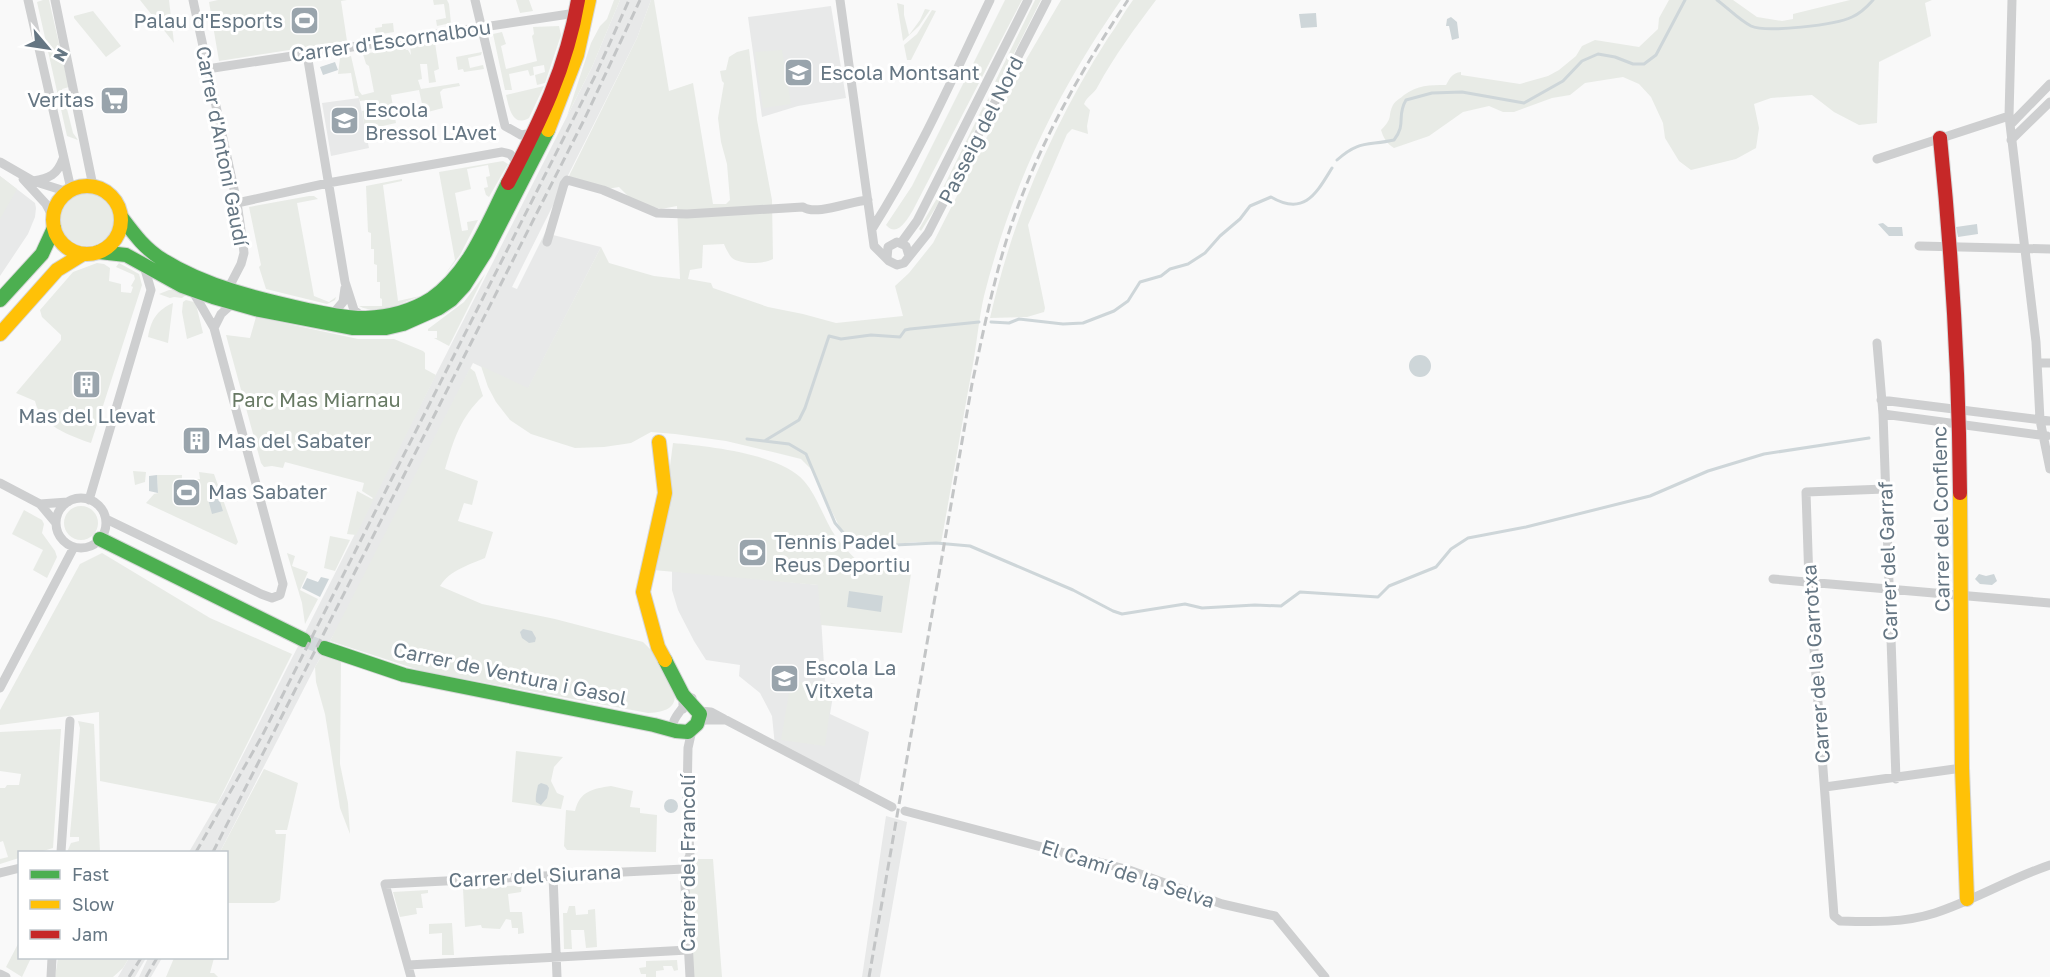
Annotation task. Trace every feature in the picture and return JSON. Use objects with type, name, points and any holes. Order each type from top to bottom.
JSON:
[{"type":"main road","points":[[53,222],[58,239],[66,247],[76,252],[125,255],[192,290],[233,303],[358,330],[388,328],[413,321],[453,298],[476,269],[565,94],[582,42],[589,0]]},
{"type":"main road","points":[[0,300],[42,254],[56,206],[62,196],[82,186],[93,186],[104,189],[113,197],[135,239],[151,252],[198,279],[228,289],[332,315],[365,320],[394,316],[426,303],[456,278],[466,263],[518,163],[560,75],[572,36],[577,6]]},
{"type":"main road","name":"Carrer del Conflenc","points":[[1940,138],[1951,248],[1959,409],[1962,768],[1967,899]]},
{"type":"main road","points":[[99,252],[116,238],[122,218]]},
{"type":"main road","points":[[0,334],[57,270],[83,254]]},
{"type":"main road","points":[[659,442],[665,493],[643,592],[658,647],[688,712]]},
{"type":"main road","points":[[100,539],[304,640]]},
{"type":"main road","name":"Carrer de Ventura i Gasol","points":[[324,648],[404,675],[654,725],[688,712]]},
{"type":"street","points":[[0,163],[33,181],[70,190],[28,0]]},
{"type":"street","points":[[55,0],[93,186]]},
{"type":"street","name":"Carrer d'Antoni Gaudí","points":[[193,0],[237,203],[244,254],[228,289]]},
{"type":"street","points":[[475,0],[505,126],[521,135],[533,133]]},
{"type":"street","points":[[840,0],[874,246],[889,261],[897,265],[904,263],[909,256],[908,248],[901,243],[894,243],[888,247],[887,258]]},
{"type":"street","points":[[872,229],[940,104],[990,0]]},
{"type":"street","name":"Passeig del Nord","points":[[901,243],[917,221],[1028,0]]},
{"type":"street","name":"Passeig del Nord","points":[[909,256],[933,224],[1047,0]]},
{"type":"street","points":[[2013,0],[2009,120],[2050,469]]},
{"type":"street","name":"Carrer d'Escornalbou","points":[[207,69],[482,27],[577,6]]},
{"type":"street","points":[[307,54],[345,282],[354,310],[365,320]]},
{"type":"street","points":[[1877,159],[1940,138],[2009,120],[2050,84]]},
{"type":"street","points":[[2012,140],[2050,102]]},
{"type":"street","points":[[237,203],[328,183],[502,152],[510,154],[518,163]]},
{"type":"street","points":[[33,181],[48,178],[54,174],[63,159]]},
{"type":"street","points":[[17,173],[40,197],[53,222]]},
{"type":"street","points":[[547,242],[567,180],[603,190],[657,213],[687,214],[803,207],[807,210],[824,209],[868,200]]},
{"type":"street","points":[[1919,246],[2050,249]]},
{"type":"street","points":[[89,500],[151,290],[144,266]]},
{"type":"street","points":[[332,315],[343,302],[345,282]]},
{"type":"street","points":[[106,519],[261,594],[272,598],[280,594],[283,584],[214,328],[192,290]]},
{"type":"street","points":[[214,328],[222,314],[233,303]]},
{"type":"street","name":"Carrer del Garraf","points":[[1877,344],[1883,414],[1896,779]]},
{"type":"street","points":[[2037,363],[2050,363]]},
{"type":"street","points":[[1881,400],[2045,421]]},
{"type":"street","points":[[1883,414],[2047,436]]},
{"type":"street","points":[[0,483],[40,504],[56,523],[58,533],[63,540],[74,547],[88,547],[100,539],[105,531],[106,519],[103,511],[89,500],[76,499],[68,502],[40,504]]},
{"type":"street","name":"Carrer de la Garrotxa","points":[[1885,489],[1806,492],[1809,582],[1834,916],[1840,921],[1895,922],[1935,913],[1967,899]]},
{"type":"street","points":[[56,523],[62,508],[68,502]]},
{"type":"street","points":[[0,688],[74,547]]},
{"type":"street","points":[[1773,579],[2050,603]]},
{"type":"street","points":[[688,712],[711,712],[892,807]]},
{"type":"street","name":"Carrer del Francolí","points":[[688,712],[687,798],[690,855],[684,869],[690,977]]},
{"type":"street","points":[[61,851],[70,721]]},
{"type":"street","points":[[1825,787],[1896,779],[1962,768]]},
{"type":"street","name":"El Camí de la Selva","points":[[905,811],[1129,870],[1222,904],[1275,916],[1325,977]]},
{"type":"street","points":[[1967,899],[2050,865]]},
{"type":"street","points":[[0,873],[18,868]]},
{"type":"street","name":"Carrer del Siurana","points":[[408,965],[385,884],[684,869]]},
{"type":"street","points":[[553,875],[557,977]]},
{"type":"street","points":[[411,977],[408,965],[688,950]]},
{"type":"street","points":[[51,977],[52,959]]},
{"type":"street","points":[[0,974],[6,977]]},
{"type":"shaded area","points":[[620,0],[651,0],[637,38],[512,287],[517,289],[545,233],[601,247],[528,389],[473,363],[349,608],[315,667],[221,851],[190,851],[224,792],[592,67]]},
{"type":"shaded area","name":"Escola Montsant","points":[[831,6],[846,98],[798,106],[762,117],[748,17]]},
{"type":"shaded area","points":[[1316,13],[1317,27],[1301,28],[1299,14]]},
{"type":"shaded area","points":[[1451,17],[1457,22],[1459,38],[1452,40],[1449,26],[1446,26],[1447,19]]},
{"type":"shaded area","points":[[335,62],[338,70],[323,75],[320,67]]},
{"type":"shaded area","name":"Escola Bressol L'Avet","points":[[359,98],[369,148],[331,156],[322,103]]},
{"type":"shaded area","points":[[0,176],[35,203],[36,208],[28,234],[0,276]]},
{"type":"shaded area","points":[[1883,223],[1888,227],[1902,227],[1903,236],[1889,236],[1878,224]]},
{"type":"shaded area","points":[[1977,224],[1978,234],[1958,237],[1956,227]]},
{"type":"shaded area","points":[[1420,355],[1428,358],[1431,366],[1428,374],[1420,377],[1412,374],[1409,366],[1412,358]]},
{"type":"shaded area","name":"Mas Sabater","points":[[157,475],[158,493],[149,491],[149,476]]},
{"type":"shaded area","name":"Mas Sabater","points":[[182,481],[193,481],[192,503],[181,502]]},
{"type":"shaded area","points":[[217,492],[223,511],[212,514],[207,495]]},
{"type":"shaded area","name":"Escola La Vitxeta","points":[[672,570],[819,585],[825,681],[835,684],[830,714],[869,732],[858,790],[775,746],[772,716],[760,693],[739,676],[740,665],[706,660],[694,641],[678,610],[672,590]]},
{"type":"shaded area","points":[[1979,574],[1986,576],[1994,574],[1997,581],[1992,585],[1980,584],[1975,579]]},
{"type":"shaded area","points":[[321,577],[329,579],[320,597],[302,588],[307,578],[318,582]]},
{"type":"shaded area","points":[[849,591],[883,596],[881,612],[847,607]]},
{"type":"shaded area","points":[[523,629],[532,631],[536,638],[535,642],[529,643],[522,638],[520,632]]},
{"type":"shaded area","points":[[541,783],[549,788],[547,798],[541,805],[536,802],[536,798],[538,785]]},
{"type":"shaded area","points":[[671,799],[676,801],[678,806],[676,811],[671,813],[666,811],[664,806],[666,801]]},
{"type":"shaded area","points":[[886,816],[907,822],[880,977],[862,977]]},
{"type":"shaded area","points":[[128,959],[145,959],[135,977],[118,977]]},
{"type":"shaded area","points":[[148,959],[161,959],[151,977],[139,977]]},
{"type":"green space","points":[[49,0],[69,87],[62,89],[73,133],[78,140],[67,136],[37,2]]},
{"type":"green space","points":[[140,0],[169,0],[174,43]]},
{"type":"green space","points":[[218,0],[347,0],[341,1],[347,41],[219,61],[209,2]]},
{"type":"green space","points":[[433,0],[447,0],[451,23],[437,26],[436,20],[446,18],[444,4],[434,5]]},
{"type":"green space","points":[[516,0],[529,0],[533,11],[520,13]]},
{"type":"green space","points":[[614,0],[620,0],[592,67],[567,116],[591,43],[600,26],[607,19]]},
{"type":"green space","points":[[651,0],[654,0],[669,91],[693,83],[713,204],[726,204],[730,200],[727,164],[718,118],[724,83],[720,71],[726,70],[729,57],[749,49],[757,120],[772,200],[773,259],[758,263],[741,262],[732,258],[724,244],[703,245],[702,268],[690,270],[688,279],[711,283],[713,288],[768,307],[836,323],[903,316],[895,286],[909,273],[933,243],[1027,58],[1061,0],[1121,0],[1056,106],[1023,178],[995,255],[982,304],[941,543],[915,542],[877,546],[863,544],[850,538],[840,528],[811,469],[801,459],[726,441],[651,432],[631,443],[575,448],[531,434],[510,420],[496,402],[481,366],[528,388],[601,247],[609,263],[654,276],[680,279],[677,206],[661,209],[630,198],[619,187],[607,189],[568,178],[637,38]]},
{"type":"green space","points":[[1005,0],[1022,0],[913,210],[901,226],[894,230],[886,225],[912,186]]},
{"type":"green space","points":[[1035,0],[1041,0],[999,83],[995,82]]},
{"type":"green space","points":[[1133,0],[1156,0],[1118,53],[1097,88],[1085,101],[1084,104],[1090,110],[1088,134],[1072,129],[1067,134],[1028,225],[1044,312],[1027,317],[990,318],[1010,244],[1052,139],[1088,71]]},
{"type":"green space","points":[[1669,0],[1733,0],[1757,17],[1782,21],[1793,19],[1793,14],[1850,0],[1932,0],[1925,3],[1931,36],[1879,62],[1877,123],[1859,125],[1834,112],[1812,95],[1771,98],[1754,104],[1759,128],[1756,148],[1736,159],[1691,170],[1679,161],[1665,138],[1663,123],[1651,97],[1639,84],[1623,77],[1585,83],[1570,95],[1552,98],[1514,112],[1503,112],[1489,106],[1463,112],[1429,136],[1394,148],[1383,135],[1381,130],[1388,122],[1391,109],[1397,100],[1419,87],[1446,85],[1455,73],[1461,72],[1461,75],[1520,84],[1548,76],[1559,70],[1576,56],[1582,46],[1595,40],[1639,47],[1658,29],[1659,18]]},
{"type":"green space","points":[[897,3],[904,5],[909,35],[925,9],[930,10],[919,26],[903,41]]},
{"type":"green space","points":[[932,10],[936,11],[911,60],[907,60],[904,45],[917,34]]},
{"type":"green space","points":[[93,11],[121,46],[106,57],[74,18],[74,16]]},
{"type":"green space","points":[[393,23],[394,32],[376,35],[375,28],[382,27],[382,24]]},
{"type":"green space","points":[[559,26],[561,35],[545,83],[537,85],[535,75],[545,72],[544,65],[533,67],[534,75],[530,76],[528,70],[509,74],[512,90],[505,90],[493,34],[502,32],[506,44],[501,46],[506,69],[537,61],[532,36],[533,27]]},
{"type":"green space","points":[[435,43],[439,69],[434,71],[436,82],[429,83],[427,64],[420,64],[422,79],[418,80],[421,89],[459,83],[460,86],[443,89],[440,92],[443,108],[424,113],[419,90],[391,95],[396,123],[365,130],[362,111],[369,110],[367,100],[360,101],[358,96],[355,96],[351,73],[338,74],[340,58],[351,56],[359,91],[362,95],[374,92],[369,66],[363,54],[404,47],[411,55],[410,47]]},
{"type":"green space","points":[[782,50],[791,104],[763,108],[755,52]]},
{"type":"green space","points":[[482,52],[481,55],[468,58],[470,68],[483,65],[484,69],[464,72],[463,69],[458,70],[456,57]]},
{"type":"green space","points":[[544,86],[529,118],[519,120],[512,115],[506,95]]},
{"type":"green space","points":[[989,98],[938,204],[921,231],[919,229],[943,188]]},
{"type":"green space","points":[[503,161],[508,164],[489,197],[484,188],[488,187],[486,177],[490,176],[488,165],[467,169],[471,189],[455,193],[462,231],[468,230],[467,222],[478,220],[460,255],[444,276],[455,260],[439,172]]},
{"type":"green space","points":[[0,176],[17,189],[0,219]]},
{"type":"green space","points":[[402,179],[402,181],[383,185],[398,301],[420,296],[382,309],[366,309],[359,306],[382,306],[382,299],[380,298],[380,282],[377,282],[377,265],[374,264],[374,249],[371,249],[371,233],[368,232],[366,186]]},
{"type":"green space","points":[[87,192],[97,194],[106,200],[112,209],[114,219],[112,229],[106,238],[97,244],[87,246],[77,244],[68,238],[62,229],[60,219],[62,209],[68,200],[77,194]]},
{"type":"green space","points":[[309,196],[318,199],[297,203],[314,296],[329,302],[336,297],[327,304],[266,289],[259,267],[261,265],[249,207]]},
{"type":"green space","points":[[97,263],[110,268],[109,281],[121,284],[121,292],[131,293],[133,287],[131,286],[135,279],[134,275],[116,267],[119,263],[139,274],[142,285],[91,443],[74,437],[49,423],[43,417],[35,401],[16,393],[61,340],[61,335],[42,317],[40,310],[73,272]]},
{"type":"green space","points":[[485,274],[449,346],[434,338],[437,338],[437,331],[428,331],[428,329],[464,302]]},
{"type":"green space","points":[[169,290],[187,294],[182,298],[170,298],[159,294]]},
{"type":"green space","points":[[186,300],[196,304],[203,333],[187,339],[182,312],[183,302]]},
{"type":"green space","points":[[173,303],[168,343],[148,337],[156,316]]},
{"type":"green space","name":"Parc Mas Miarnau","points":[[256,317],[358,339],[394,339],[423,351],[425,369],[436,375],[356,535],[347,534],[357,491],[373,498],[362,491],[364,483],[285,462],[283,468],[264,467],[261,463],[226,335],[250,338]]},
{"type":"green space","points":[[470,368],[475,372],[483,396],[463,421],[445,469],[478,481],[472,505],[464,503],[458,521],[493,532],[485,558],[454,572],[440,586],[482,604],[555,619],[643,642],[666,672],[673,688],[674,701],[667,709],[648,713],[422,671],[330,641]]},
{"type":"green space","name":"Tennis Padel Reus Deportiu","points":[[673,443],[705,446],[762,458],[779,464],[804,481],[836,537],[864,568],[911,574],[902,633],[821,625],[818,585],[653,570],[663,520]]},
{"type":"green space","points":[[133,471],[146,472],[145,482],[135,485]]},
{"type":"green space","points":[[199,472],[214,474],[238,542],[236,545],[146,503],[158,493],[157,475],[182,475],[181,502],[193,503],[195,479],[200,479]]},
{"type":"green space","points":[[81,506],[93,511],[98,523],[93,535],[81,540],[69,535],[64,523],[69,511]]},
{"type":"green space","points":[[24,510],[42,520],[44,524],[42,533],[55,551],[57,557],[47,578],[33,570],[43,550],[12,534]]},
{"type":"green space","points":[[330,536],[350,540],[335,571],[324,568]]},
{"type":"green space","points":[[102,553],[210,618],[292,654],[217,804],[100,781],[99,712],[0,725],[0,710],[80,564]]},
{"type":"green space","points":[[287,553],[295,556],[292,566],[308,572],[300,590],[318,599],[305,624],[302,603]]},
{"type":"green space","points":[[322,655],[341,661],[340,764],[348,803],[350,834],[340,808],[325,714],[316,682],[315,667]]},
{"type":"green space","points":[[791,681],[833,686],[825,746],[781,740]]},
{"type":"green space","points":[[78,721],[94,724],[100,851],[67,851],[71,843],[79,841],[79,837],[70,837],[80,728]]},
{"type":"green space","points":[[61,729],[53,848],[43,851],[18,851],[18,858],[0,864],[0,859],[8,857],[3,841],[0,842],[0,788],[5,788],[7,785],[19,785],[21,774],[0,771],[0,732]]},
{"type":"green space","points":[[516,751],[563,757],[554,767],[551,781],[557,793],[564,796],[561,809],[512,802]]},
{"type":"green space","points":[[264,769],[298,783],[287,830],[275,830],[276,834],[286,834],[280,900],[274,903],[228,903],[228,851],[221,851]]},
{"type":"green space","points":[[611,786],[633,791],[630,807],[640,808],[640,813],[657,815],[656,852],[567,850],[564,846],[566,810],[575,811],[580,799],[588,792]]},
{"type":"green space","points":[[696,859],[713,859],[722,977],[692,977],[688,902],[689,886]]},
{"type":"green space","points":[[522,885],[521,892],[508,894],[510,912],[522,912],[524,933],[518,934],[518,928],[512,928],[511,920],[506,919],[500,929],[482,928],[481,925],[465,927],[463,889]]},
{"type":"green space","points":[[428,890],[428,893],[421,894],[423,908],[416,908],[417,914],[400,917],[393,892]]},
{"type":"green space","points":[[569,906],[575,906],[576,915],[588,914],[588,910],[595,909],[597,947],[586,948],[584,930],[571,930],[572,949],[564,949],[563,913],[567,913]]},
{"type":"green space","points":[[452,923],[454,955],[442,955],[442,933],[429,934],[429,924]]},
{"type":"green space","points":[[18,944],[18,959],[31,959],[22,977],[6,967]]},
{"type":"green space","points":[[58,959],[128,959],[113,977],[55,977]]},
{"type":"green space","points":[[174,959],[214,959],[210,973],[218,977],[166,977]]},
{"type":"green space","points":[[677,960],[678,970],[674,971],[672,966],[663,966],[664,970],[656,971],[656,977],[646,977],[646,974],[641,974],[639,968],[646,967],[646,961]]},
{"type":"waterway","points":[[1337,160],[1358,146],[1394,140],[1400,129],[1406,100],[1432,93],[1462,92],[1524,103],[1563,81],[1582,61],[1598,54],[1633,64],[1644,64],[1656,55],[1685,0]]},
{"type":"waterway","points":[[1717,0],[1751,26],[1771,29],[1844,20],[1858,14],[1873,0]]},
{"type":"waterway","points":[[991,322],[1009,323],[1019,319],[1063,324],[1083,323],[1114,311],[1128,301],[1140,282],[1188,264],[1205,253],[1250,206],[1271,197],[1293,204],[1309,199],[1332,168]]},
{"type":"waterway","points":[[766,440],[799,420],[829,336],[841,339],[871,335],[900,337],[905,330],[910,329],[979,322]]},
{"type":"waterway","points":[[747,439],[789,444],[806,454],[835,523],[846,536],[856,543],[874,546],[936,543],[970,546],[1073,590],[1122,614],[1185,604],[1202,608],[1281,606],[1300,592],[1378,597],[1389,586],[1436,567],[1451,549],[1468,538],[1526,527],[1650,496],[1708,471],[1764,454],[1869,438]]},
{"type":"tunnel","points":[[304,640],[324,648]]},
{"type":"railway","points":[[197,851],[262,736],[596,74],[629,0]]},
{"type":"railway","points":[[214,851],[585,118],[640,0]]},
{"type":"railway","points":[[869,977],[972,384],[998,270],[1020,201],[1046,141],[1076,84],[1128,0]]},
{"type":"railway","points":[[129,977],[140,959]]},
{"type":"railway","points":[[146,977],[156,959]]},
{"type":"traffic: fast","points":[[99,252],[126,255],[182,286],[259,310],[352,328],[386,328],[403,324],[439,308],[451,300],[464,286],[485,253],[548,130]]},
{"type":"traffic: fast","points":[[122,218],[140,241],[157,256],[197,278],[289,306],[337,316],[366,318],[392,315],[416,307],[445,288],[467,261],[485,231],[508,183]]},
{"type":"traffic: fast","points":[[0,300],[42,254],[54,228]]},
{"type":"traffic: fast","points":[[100,539],[304,640]]},
{"type":"traffic: fast","points":[[324,648],[404,675],[688,732],[697,724],[700,714],[683,695],[665,660]]},
{"type":"traffic: slow","points":[[548,130],[577,55],[589,0]]},
{"type":"traffic: slow","points":[[94,186],[106,192],[115,201],[121,213],[121,220],[119,233],[111,244],[94,254],[80,254],[63,244],[55,233],[53,213],[63,196],[74,188],[94,186]]},
{"type":"traffic: slow","points":[[0,334],[57,270],[83,254]]},
{"type":"traffic: slow","points":[[659,442],[665,493],[643,592],[658,647],[665,660]]},
{"type":"traffic: slow","points":[[1960,493],[1962,768],[1967,899]]},
{"type":"traffic: jam","points":[[508,183],[551,94],[567,49],[578,0]]},
{"type":"traffic: jam","points":[[1940,138],[1954,315],[1960,493]]},
{"type":"place","name":"Palau d'Esports","points":[[304,21]]},
{"type":"place","name":"Escola Montsant","points":[[799,73]]},
{"type":"place","name":"Veritas","points":[[115,100]]},
{"type":"place","name":"Escola Bressol L'Avet","points":[[344,121]]},
{"type":"place","name":"Mas del Llevat","points":[[87,385]]},
{"type":"place","name":"Mas del Sabater","points":[[196,441]]},
{"type":"place","name":"Mas Sabater","points":[[187,492]]},
{"type":"place","name":"Tennis Padel Reus Deportiu","points":[[753,553]]},
{"type":"place","name":"Escola La Vitxeta","points":[[784,679]]}]
